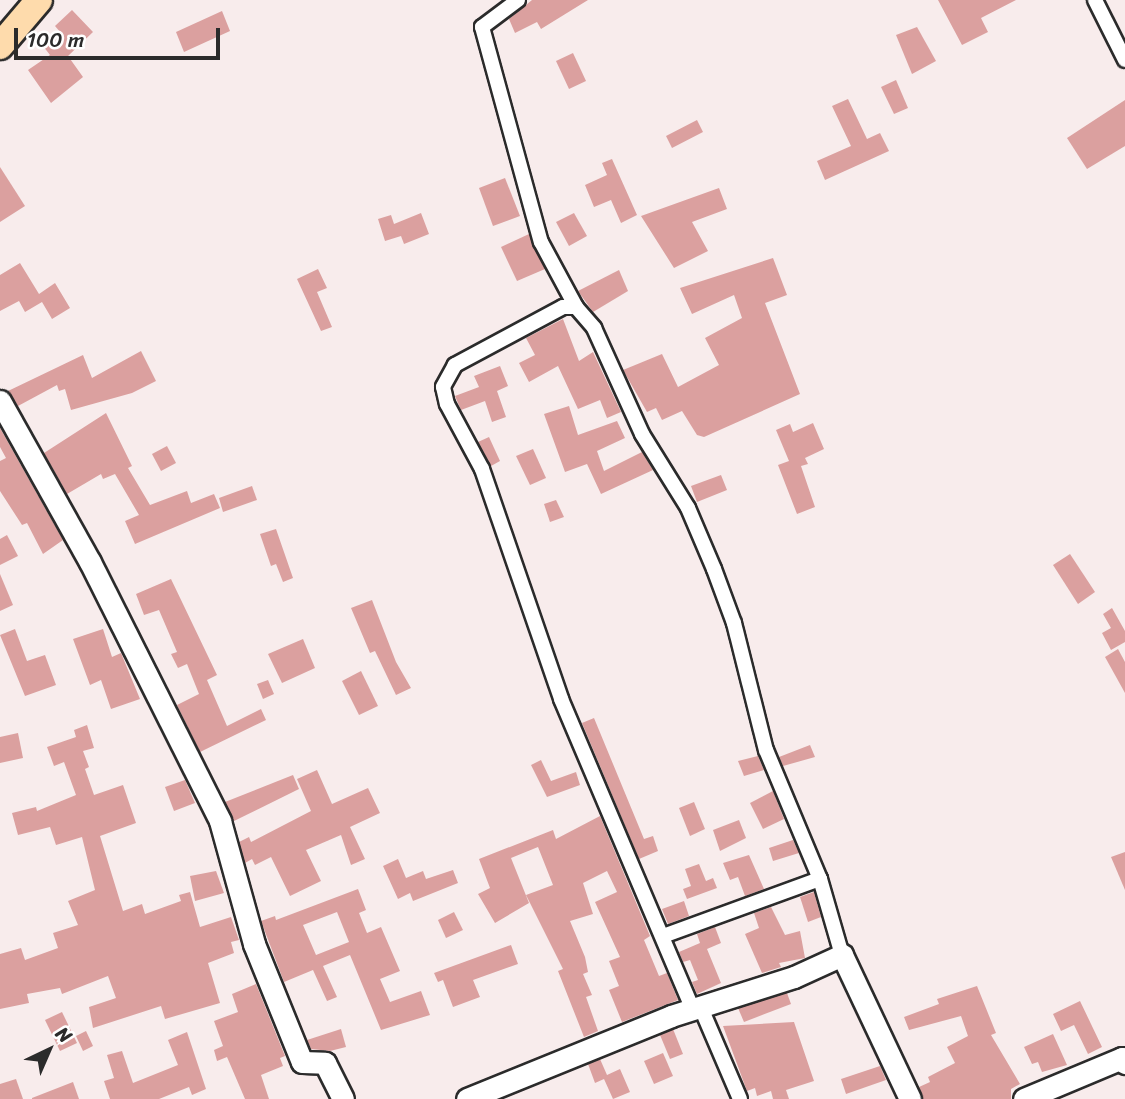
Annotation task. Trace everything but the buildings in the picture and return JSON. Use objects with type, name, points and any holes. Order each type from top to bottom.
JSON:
[{"type":"highway","points":[[0,46],[38,0]]},
{"type":"street","points":[[518,0],[482,27],[541,242],[576,307],[594,328],[642,433],[688,508],[734,622],[766,750],[820,879],[842,955],[910,1099]]},
{"type":"street","points":[[1095,0],[1125,60]]},
{"type":"street","points":[[576,307],[563,307],[455,365],[443,387],[447,404],[482,469],[561,699],[691,1005],[701,1008]]},
{"type":"street","points":[[0,401],[71,527],[220,821],[254,944],[302,1062],[325,1063],[343,1099]]},
{"type":"street","points":[[663,936],[820,879]]},
{"type":"street","points":[[467,1099],[628,1032],[701,1008],[842,955]]},
{"type":"street","points":[[701,1008],[740,1099]]},
{"type":"street","points":[[1024,1099],[1122,1058],[1125,1063]]}]
